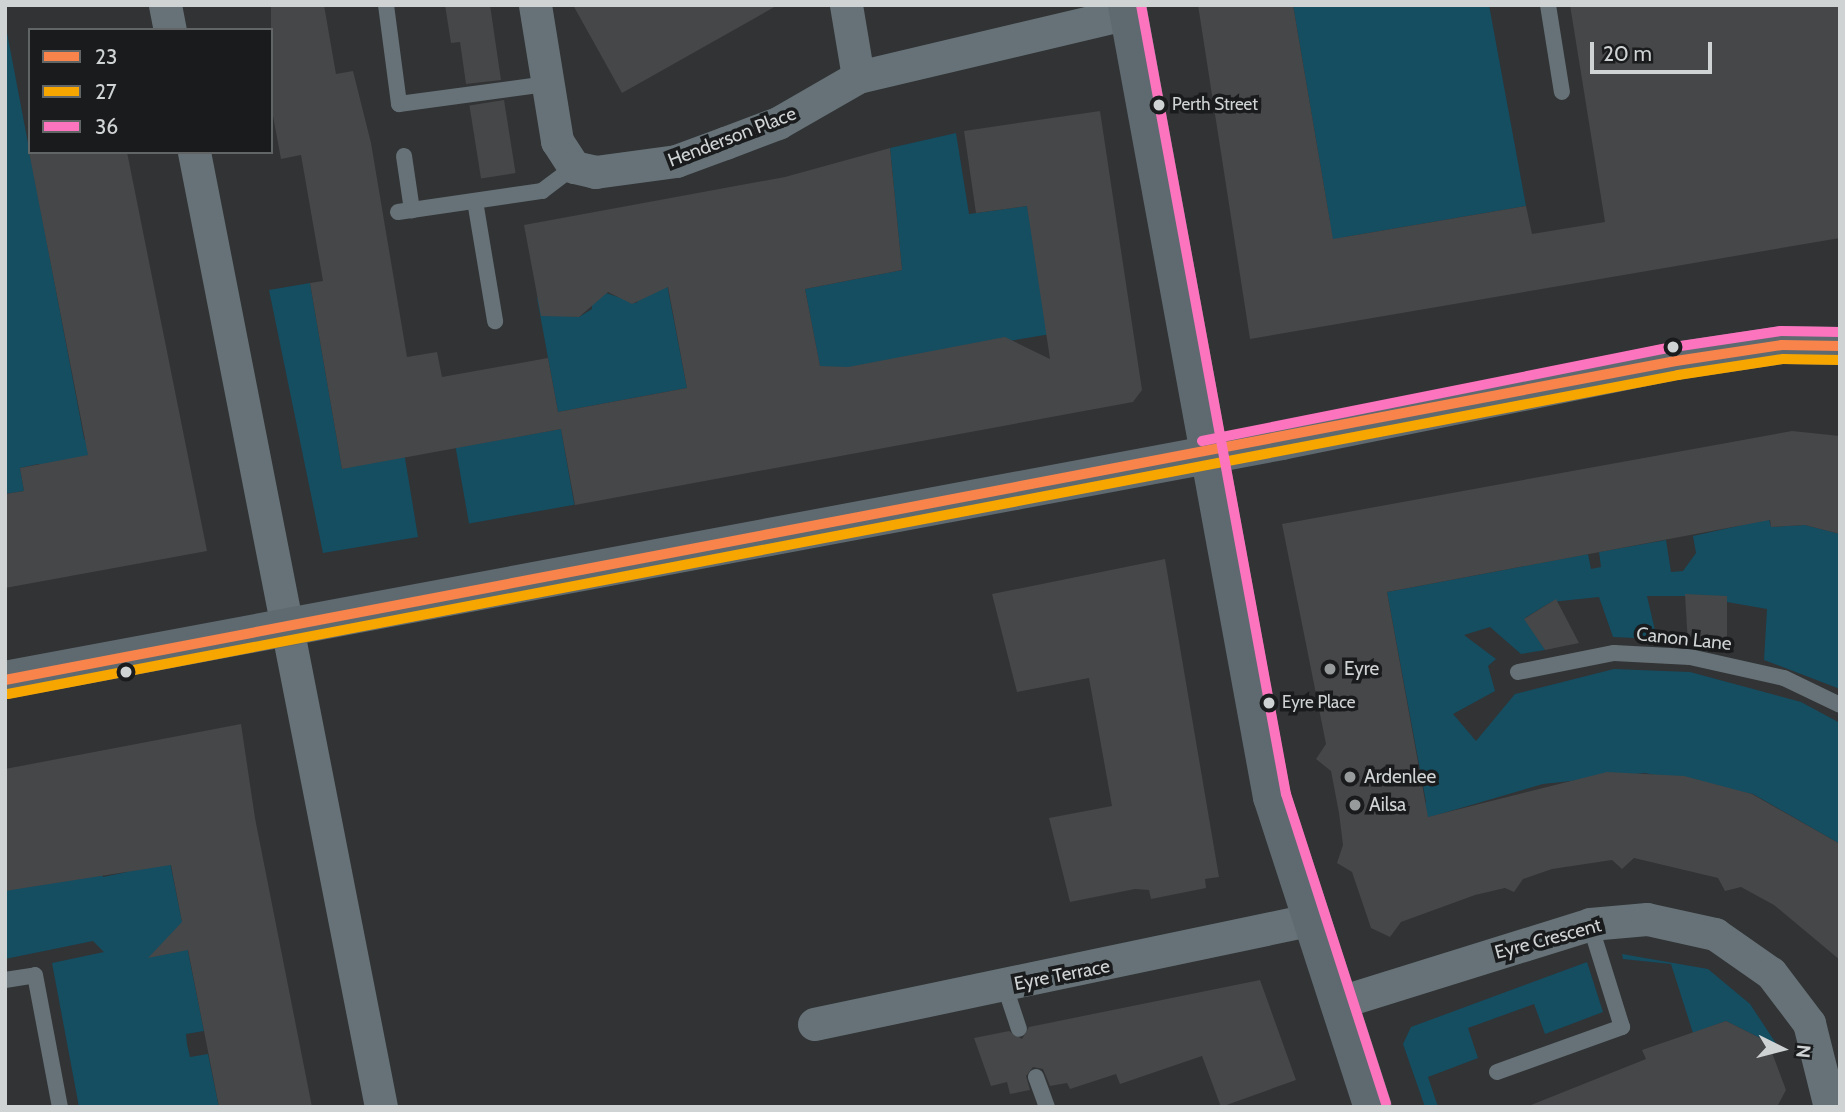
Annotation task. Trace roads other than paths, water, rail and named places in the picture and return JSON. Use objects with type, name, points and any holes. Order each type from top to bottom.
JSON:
[{"type":"street","points":[[165,5],[170,28]]},
{"type":"street","points":[[535,5],[557,141],[574,167]]},
{"type":"street","points":[[846,5],[858,77]]},
{"type":"street","points":[[1128,9],[1205,455],[1272,797],[1309,920],[1373,1107]]},
{"type":"street","name":"Henderson Place","points":[[574,167],[595,172],[676,161],[778,123],[858,77],[1128,9]]},
{"type":"street","points":[[194,154],[381,1107]]},
{"type":"street","points":[[5,680],[1205,455],[1676,360],[1782,345],[1840,346]]},
{"type":"street","name":"Eyre Crescent","points":[[1337,1003],[1590,924],[1647,919],[1715,934],[1745,951],[1810,1023],[1830,1107]]},
{"type":"street","name":"Eyre Terrace","points":[[814,1024],[1004,987],[1309,920]]},
{"type":"lane","points":[[386,5],[399,104],[546,84]]},
{"type":"lane","points":[[1548,5],[1562,92]]},
{"type":"lane","points":[[404,156],[405,211],[542,191],[574,167]]},
{"type":"lane","points":[[475,201],[495,321]]},
{"type":"lane","name":"Canon Lane","points":[[1518,672],[1614,653],[1690,657],[1784,678],[1840,705]]},
{"type":"lane","points":[[1497,1072],[1622,1027],[1590,924]]},
{"type":"lane","points":[[5,980],[35,975],[60,1107]]},
{"type":"lane","points":[[1004,987],[1019,1029]]},
{"type":"lane","points":[[1036,1077],[1047,1107]]},
{"type":"place","name":"Perth Street","points":[[1159,105]]},
{"type":"place","name":"Eyre","points":[[1330,669]]},
{"type":"place","name":"Eyre Place","points":[[1269,703]]},
{"type":"place","name":"Ardenlee","points":[[1350,777]]},
{"type":"place","name":"Ailsa","points":[[1355,805]]}]
